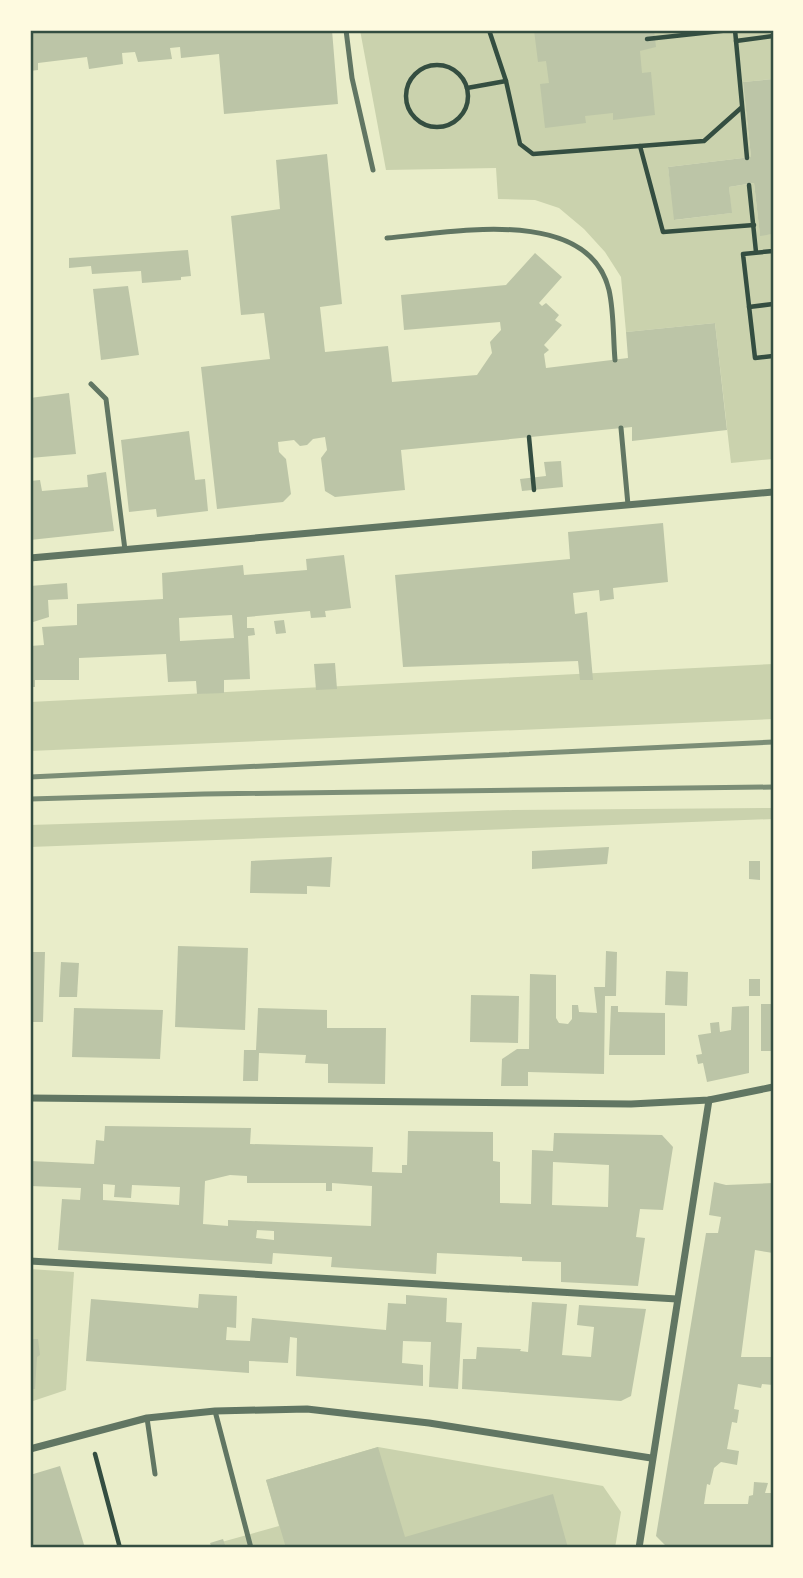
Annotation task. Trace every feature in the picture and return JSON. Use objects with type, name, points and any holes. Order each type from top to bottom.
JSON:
[{"type":"street","points":[[30,558],[773,492]]},
{"type":"street","points":[[30,1098],[631,1104],[709,1100],[773,1087]]},
{"type":"street","points":[[639,1548],[709,1100]]},
{"type":"street","points":[[30,1261],[677,1299]]},
{"type":"street","points":[[30,1448],[146,1418],[215,1411],[307,1409],[429,1423],[651,1458]]},
{"type":"lane","points":[[346,30],[352,78],[373,170]]},
{"type":"lane","points":[[387,237],[513,229],[538,231],[562,239],[582,251],[609,289],[615,360]]},
{"type":"lane","points":[[91,384],[107,399],[125,550]]},
{"type":"lane","points":[[621,428],[628,505]]},
{"type":"lane","points":[[215,1411],[251,1548]]},
{"type":"lane","points":[[146,1418],[155,1474]]},
{"type":"path","points":[[489,30],[506,81],[520,144],[533,155],[704,141],[742,107]]},
{"type":"path","points":[[647,39],[732,30],[736,41],[747,158]]},
{"type":"path","points":[[736,41],[773,36]]},
{"type":"path","points":[[437,65],[447,67],[457,72],[467,88],[467,103],[463,113],[456,121],[441,127],[424,125],[408,106],[407,91],[412,77],[423,68],[437,65]]},
{"type":"path","points":[[467,88],[506,81]]},
{"type":"path","points":[[640,146],[663,232],[754,225]]},
{"type":"path","points":[[750,184],[756,252]]},
{"type":"path","points":[[773,251],[743,254],[755,358],[773,356]]},
{"type":"path","points":[[749,307],[773,304]]},
{"type":"path","points":[[528,438],[534,490]]},
{"type":"path","points":[[97,1460],[120,1548]]},
{"type":"green space","points":[[360,30],[773,30],[773,79],[743,82],[751,157],[668,167],[675,220],[731,213],[729,187],[754,183],[760,235],[773,234],[773,459],[731,463],[715,323],[626,332],[621,277],[605,252],[584,229],[559,208],[535,200],[498,199],[496,168],[386,170]]},
{"type":"green space","points":[[773,664],[773,719],[30,751],[30,702]]},
{"type":"green space","points":[[773,808],[773,819],[30,847],[30,825],[513,810]]},
{"type":"green space","points":[[30,1269],[74,1272],[66,1390],[30,1402]]},
{"type":"green space","points":[[378,1447],[603,1486],[621,1512],[615,1548],[200,1548],[279,1526],[266,1480]]},
{"type":"building","points":[[30,30],[332,30],[338,104],[224,114],[219,54],[181,58],[180,47],[170,48],[172,59],[138,62],[135,52],[122,53],[123,64],[89,69],[87,57],[38,63],[38,70],[30,71]]},
{"type":"building","points":[[534,30],[654,30],[656,47],[640,51],[642,73],[651,72],[655,115],[613,120],[613,113],[585,116],[586,123],[545,128],[540,84],[549,83],[546,61],[538,62]]},
{"type":"building","points":[[773,79],[773,234],[760,236],[754,183],[729,187],[732,213],[674,220],[668,167],[751,157],[743,82]]},
{"type":"building","points":[[327,154],[342,304],[320,307],[325,352],[388,346],[392,382],[477,375],[492,353],[490,342],[501,330],[500,322],[404,330],[401,295],[506,285],[535,253],[562,277],[539,303],[542,306],[546,303],[559,315],[555,320],[562,325],[544,345],[549,350],[544,354],[546,368],[628,358],[626,332],[715,323],[727,430],[632,441],[632,427],[401,450],[405,490],[335,497],[325,491],[321,458],[327,450],[325,437],[313,439],[307,445],[300,446],[294,440],[278,442],[279,452],[286,459],[291,494],[283,502],[217,509],[201,367],[270,359],[264,313],[241,315],[231,216],[280,209],[276,160]]},
{"type":"building","points":[[188,250],[191,276],[181,277],[181,280],[142,283],[141,271],[92,274],[91,266],[69,268],[69,258]]},
{"type":"building","points":[[128,286],[139,355],[101,360],[93,289]]},
{"type":"building","points":[[69,393],[76,454],[30,458],[30,398]]},
{"type":"building","points":[[189,431],[195,480],[205,479],[208,511],[157,517],[156,509],[129,512],[121,440]]},
{"type":"building","points":[[561,461],[563,487],[522,491],[520,479],[546,476],[544,462]]},
{"type":"building","points":[[106,472],[114,531],[30,540],[30,481],[40,480],[42,491],[88,487],[87,475]]},
{"type":"building","points":[[663,523],[668,582],[613,588],[614,599],[600,601],[599,590],[573,593],[575,614],[587,612],[593,680],[580,680],[578,661],[403,667],[395,575],[570,559],[568,532]]},
{"type":"building","points":[[344,555],[351,608],[325,611],[326,617],[311,618],[310,611],[247,617],[247,628],[254,628],[255,635],[248,636],[250,679],[224,680],[224,693],[197,694],[196,681],[168,682],[166,654],[79,658],[79,680],[35,680],[35,687],[30,687],[30,646],[44,645],[42,627],[77,625],[77,604],[163,599],[162,573],[243,565],[244,575],[307,570],[306,559]],"holes":[[[232,615],[234,638],[180,641],[179,618]]]},
{"type":"building","points":[[67,583],[68,599],[48,600],[49,617],[30,623],[30,586]]},
{"type":"building","points":[[284,620],[286,633],[276,634],[274,621]]},
{"type":"building","points":[[335,663],[337,689],[316,690],[314,664]]},
{"type":"building","points":[[609,847],[607,864],[532,869],[532,851]]},
{"type":"building","points":[[332,857],[330,887],[307,886],[307,894],[250,893],[251,861]]},
{"type":"building","points":[[749,861],[760,861],[760,880],[749,879]]},
{"type":"building","points":[[178,946],[248,948],[245,1030],[175,1027]]},
{"type":"building","points":[[606,951],[617,952],[616,996],[605,996],[604,1074],[528,1072],[528,1086],[501,1086],[502,1059],[517,1049],[529,1049],[530,974],[556,975],[556,1018],[559,1023],[568,1024],[572,1019],[572,1005],[578,1005],[579,1012],[597,1013],[594,987],[605,987]]},
{"type":"building","points":[[30,952],[45,952],[43,1022],[30,1022]]},
{"type":"building","points":[[61,962],[79,963],[77,997],[59,997]]},
{"type":"building","points":[[666,971],[688,972],[687,1006],[665,1005]]},
{"type":"building","points":[[749,979],[760,979],[760,996],[749,996]]},
{"type":"building","points":[[471,995],[519,996],[518,1043],[470,1042]]},
{"type":"building","points":[[761,1004],[773,1004],[773,1051],[761,1051]]},
{"type":"building","points":[[611,1006],[618,1006],[618,1012],[665,1013],[665,1055],[609,1055]]},
{"type":"building","points":[[749,1006],[749,1073],[707,1082],[703,1063],[698,1064],[696,1055],[702,1054],[698,1035],[711,1033],[710,1023],[719,1022],[720,1032],[731,1030],[732,1007]]},
{"type":"building","points":[[74,1008],[163,1010],[160,1059],[72,1057]]},
{"type":"building","points":[[258,1008],[327,1010],[327,1028],[386,1028],[385,1084],[328,1083],[328,1064],[305,1063],[306,1055],[259,1053],[258,1081],[243,1081],[244,1050],[256,1050]]},
{"type":"building","points":[[105,1126],[251,1128],[250,1144],[373,1147],[372,1172],[402,1173],[402,1165],[407,1165],[408,1131],[493,1132],[493,1161],[500,1162],[500,1203],[531,1204],[532,1150],[553,1151],[554,1133],[662,1135],[673,1147],[663,1210],[640,1209],[636,1237],[645,1238],[638,1286],[561,1282],[561,1262],[522,1261],[522,1257],[437,1253],[436,1274],[331,1267],[332,1257],[273,1253],[272,1264],[58,1250],[62,1199],[80,1200],[81,1188],[30,1186],[30,1161],[94,1164],[96,1140],[104,1141]],"holes":[[[553,1162],[609,1165],[608,1207],[552,1205]],[[230,1175],[247,1176],[247,1183],[326,1183],[326,1191],[332,1191],[332,1183],[372,1186],[371,1226],[228,1220],[228,1226],[203,1224],[205,1181]],[[103,1184],[115,1185],[114,1197],[131,1198],[132,1185],[180,1187],[179,1205],[103,1200]],[[257,1230],[274,1231],[274,1240],[256,1238]]]},
{"type":"building","points":[[714,1182],[726,1185],[773,1183],[773,1253],[755,1250],[741,1357],[773,1357],[773,1385],[762,1384],[761,1388],[738,1384],[734,1409],[739,1410],[737,1423],[732,1422],[727,1449],[739,1451],[737,1465],[721,1462],[714,1468],[710,1485],[707,1484],[704,1504],[748,1504],[749,1496],[753,1495],[754,1482],[768,1483],[765,1493],[773,1493],[773,1548],[668,1548],[656,1536],[706,1233],[718,1233],[721,1217],[709,1215]]},
{"type":"building","points":[[199,1294],[237,1296],[236,1328],[227,1327],[226,1340],[250,1341],[252,1318],[386,1330],[388,1303],[406,1304],[406,1295],[447,1298],[446,1322],[462,1323],[458,1389],[429,1387],[431,1342],[403,1341],[402,1363],[423,1365],[423,1386],[296,1376],[297,1338],[290,1337],[288,1363],[249,1361],[249,1373],[86,1361],[91,1299],[198,1308]]},
{"type":"building","points":[[532,1302],[567,1304],[562,1355],[591,1357],[594,1327],[577,1325],[579,1305],[646,1309],[631,1396],[621,1401],[462,1389],[463,1359],[476,1359],[477,1347],[521,1349],[520,1351],[528,1352]]},
{"type":"building","points":[[30,1339],[38,1339],[40,1355],[37,1357],[35,1389],[30,1389]]},
{"type":"building","points":[[378,1447],[405,1537],[553,1494],[568,1548],[286,1548],[266,1480]]},
{"type":"building","points":[[60,1466],[85,1548],[30,1548],[30,1475]]},
{"type":"building","points":[[223,1539],[226,1548],[212,1548],[210,1543]]},
{"type":"railway","points":[[30,777],[773,742]]},
{"type":"railway","points":[[30,799],[204,794],[773,787]]}]
